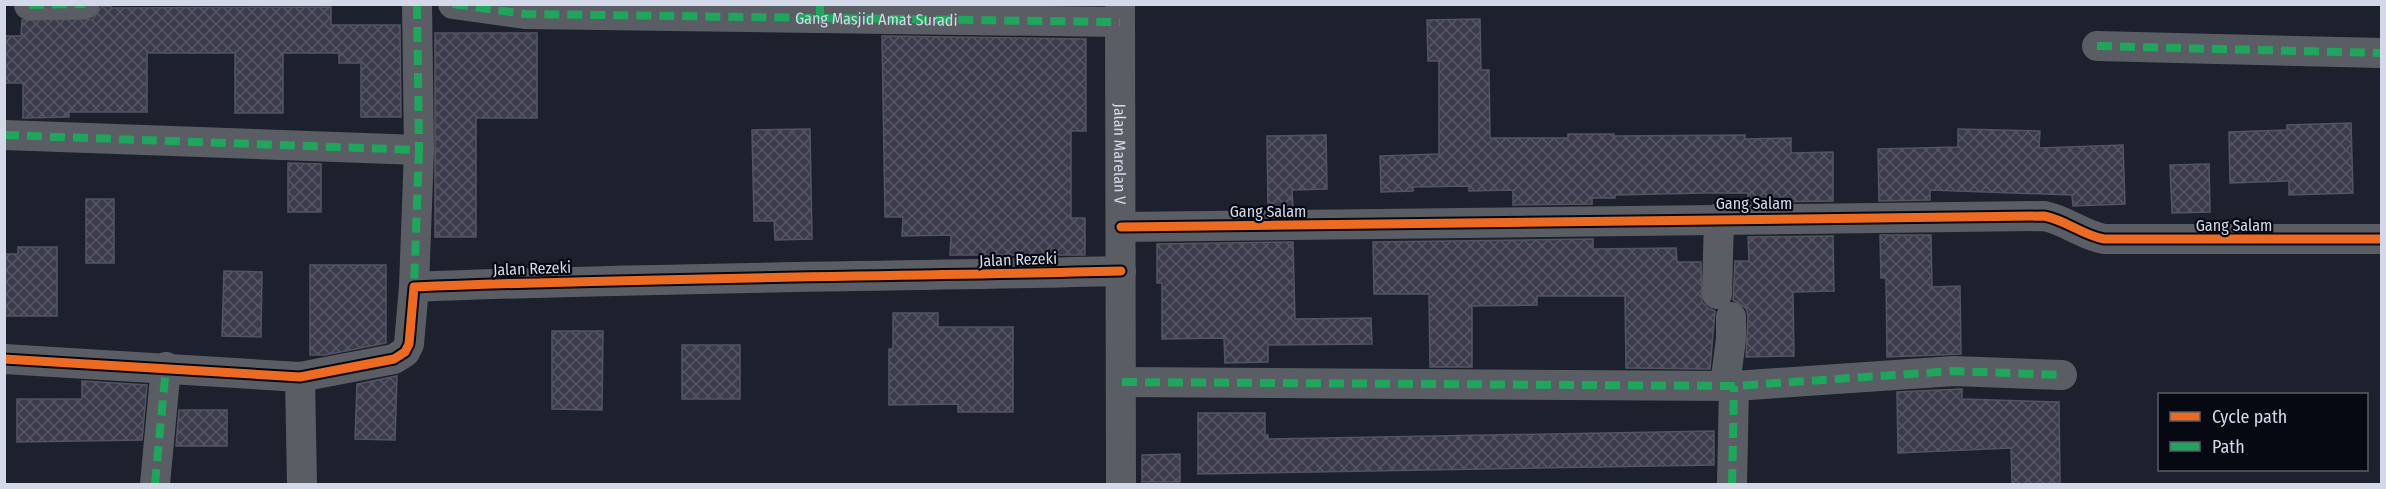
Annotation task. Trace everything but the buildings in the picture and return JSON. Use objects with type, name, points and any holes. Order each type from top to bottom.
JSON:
[{"type":"street","points":[[29,5],[85,4]]},
{"type":"street","points":[[4,358],[300,377],[394,359],[405,352],[409,344],[414,287],[419,150],[417,4]]},
{"type":"street","name":"Gang Masjid Amat Suradi","points":[[453,4],[587,10],[1120,13]]},
{"type":"street","name":"Jalan Marelan V","points":[[1120,13],[1121,484]]},
{"type":"street","points":[[2097,46],[2382,53]]},
{"type":"street","points":[[4,135],[419,150]]},
{"type":"street","name":"Gang Salam","points":[[1121,227],[1719,218],[2044,216],[2058,219],[2087,236],[2104,239],[2382,239]]},
{"type":"street","points":[[1719,218],[1724,306],[1731,339],[1725,392],[1732,484]]},
{"type":"street","name":"Jalan Rezeki","points":[[414,287],[544,282],[867,278],[1121,271]]},
{"type":"street","points":[[155,484],[166,367]]},
{"type":"street","points":[[1122,390],[1725,392],[1954,371],[2062,375]]},
{"type":"street","points":[[300,377],[302,484]]},
{"type":"marked path","points":[[29,5],[85,4]]},
{"type":"marked path","points":[[417,4],[419,150]]},
{"type":"marked path","points":[[453,4],[525,14],[1120,22]]},
{"type":"marked path","points":[[820,4],[820,19]]},
{"type":"marked path","points":[[2097,46],[2382,53]]},
{"type":"marked path","points":[[4,135],[419,150],[414,287]]},
{"type":"marked path","points":[[155,484],[166,367]]},
{"type":"marked path","points":[[1122,382],[1734,386],[1954,371],[2062,375]]},
{"type":"marked path","points":[[1732,484],[1734,386]]},
{"type":"cycle path","points":[[1121,227],[2044,216],[2104,239],[2382,239]]},
{"type":"cycle path","points":[[4,359],[300,377],[394,359],[405,352],[409,344],[414,287],[679,279],[1121,271]]}]
